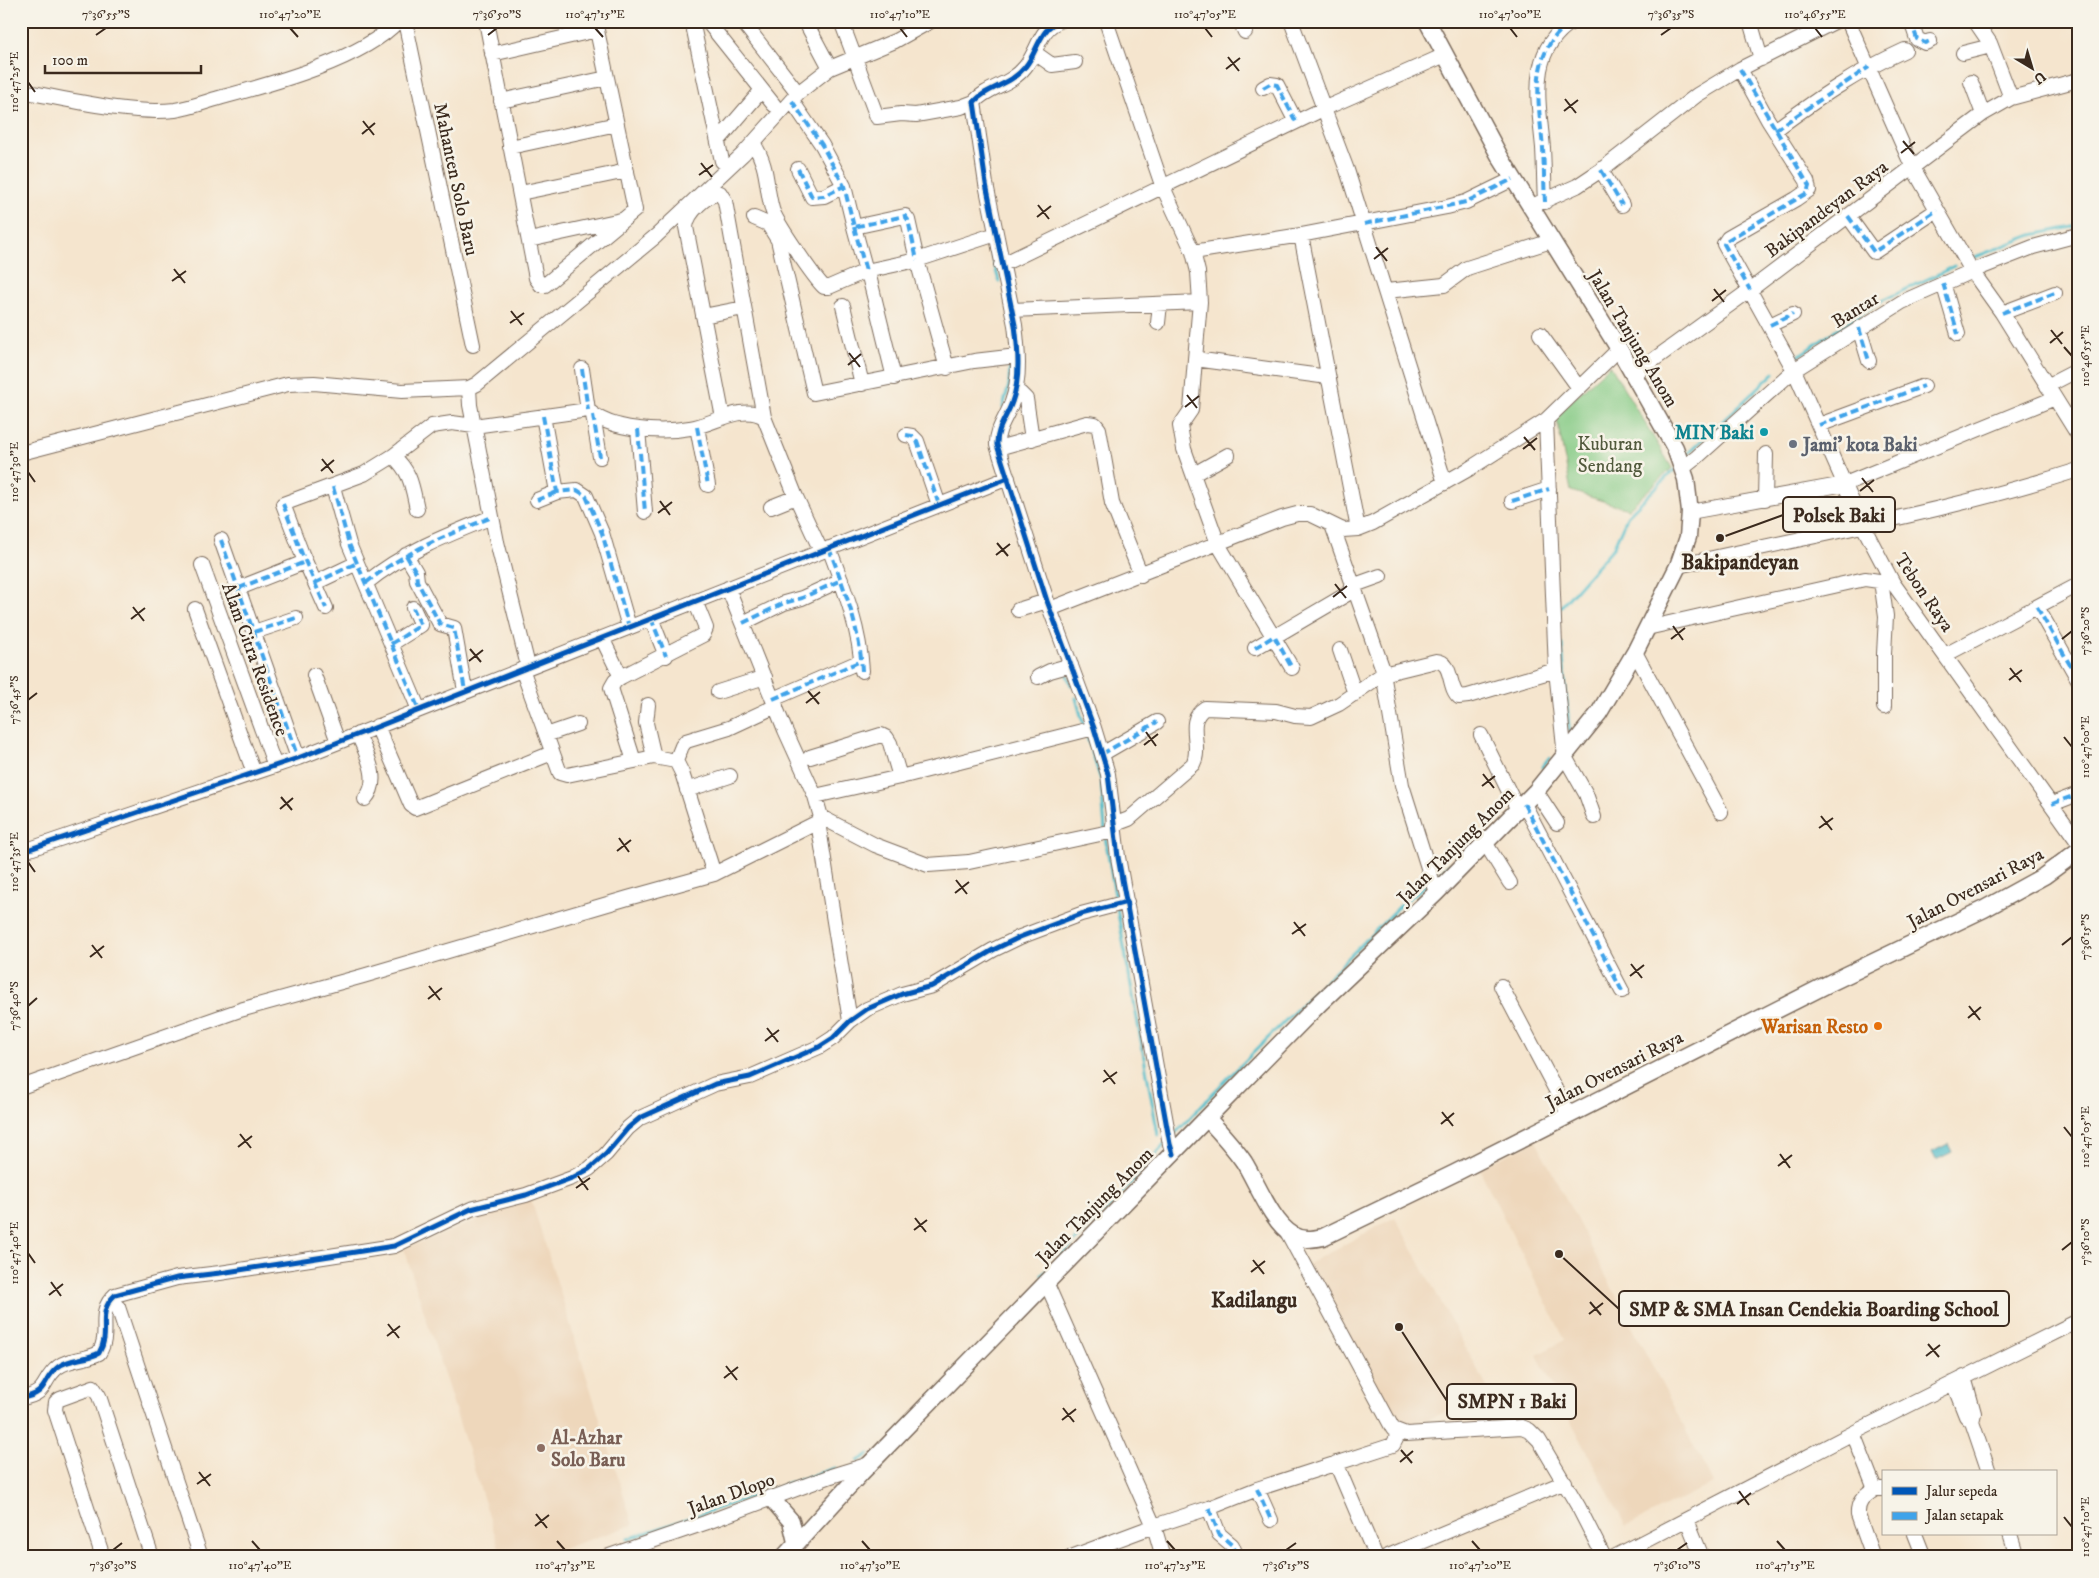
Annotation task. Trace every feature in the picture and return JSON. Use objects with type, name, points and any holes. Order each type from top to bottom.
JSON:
[{"type":"main road","name":"Jalan Tanjung Anom","points":[[784,1557],[870,1464],[1046,1282],[1170,1144],[1207,1118],[1434,884],[1486,844],[1536,791],[1599,713],[1636,652],[1678,566],[1688,537],[1690,512],[1686,479],[1675,448],[1634,374],[1551,241],[1538,204],[1513,178],[1427,21]]},
{"type":"main road","name":"Jalan Ovensari Raya","points":[[1207,1118],[1237,1153],[1275,1216],[1285,1228],[1294,1236],[1302,1238],[1313,1239],[1323,1237],[1832,982],[1984,909],[2044,876],[2078,851]]},
{"type":"main road","points":[[771,1498],[791,1521],[796,1542]]},
{"type":"street","points":[[21,91],[128,109],[175,110],[269,85],[349,54],[372,42],[391,29],[398,21]]},
{"type":"street","name":"Mahanten Solo Baru","points":[[405,21],[473,345]]},
{"type":"street","points":[[486,21],[492,54],[502,101],[510,147],[520,193],[536,278],[541,285],[545,285],[635,210],[596,25],[492,54]]},
{"type":"street","points":[[692,21],[722,161]]},
{"type":"street","points":[[707,21],[774,105]]},
{"type":"street","points":[[805,21],[830,68]]},
{"type":"street","points":[[841,21],[853,58],[877,117],[900,114],[916,115],[967,105],[1019,75],[1035,53],[1042,34],[1057,22]]},
{"type":"street","points":[[21,454],[288,384],[314,383],[402,391],[469,388],[477,384],[547,324],[656,236],[753,143],[795,97],[830,68],[895,41],[931,21]]},
{"type":"street","points":[[1106,21],[1162,185],[1193,252],[1198,272],[1200,302],[1191,410],[1180,426],[1184,449],[1218,544],[1292,668]]},
{"type":"street","points":[[1291,21],[1347,170],[1445,483]]},
{"type":"street","points":[[1572,21],[1558,34],[1546,51],[1538,72],[1537,95],[1543,149],[1538,204],[1577,186],[1601,170],[1697,96],[1740,69],[1836,21]]},
{"type":"street","points":[[1750,21],[1761,59]]},
{"type":"street","points":[[1848,21],[1912,166],[1970,267],[2002,313],[2078,435]]},
{"type":"street","points":[[1911,21],[1917,39],[1925,43],[1930,41]]},
{"type":"street","points":[[1975,21],[1982,29],[1991,46],[2011,98]]},
{"type":"street","points":[[746,22],[795,97],[847,193],[854,227],[894,378]]},
{"type":"street","points":[[1963,53],[1991,46]]},
{"type":"street","points":[[1740,69],[1775,130],[1868,67],[1904,50]]},
{"type":"street","points":[[1035,53],[1052,65],[1075,62]]},
{"type":"street","points":[[1002,265],[1162,185],[1323,109],[1445,55]]},
{"type":"street","points":[[502,101],[607,78]]},
{"type":"street","name":"Bakipandeyan Raya","points":[[1634,374],[1750,290],[1983,114],[2011,98],[2078,80]]},
{"type":"street","points":[[1971,82],[1983,114]]},
{"type":"street","points":[[1263,88],[1270,84],[1277,85],[1296,122]]},
{"type":"street","points":[[718,142],[762,90]]},
{"type":"street","points":[[967,105],[990,236],[1002,265],[1015,325],[1013,356],[1017,377],[1015,392],[999,431],[998,448],[1004,480],[1087,729],[1102,754],[1108,774],[1110,830],[1121,903],[1170,1144]]},
{"type":"street","points":[[510,147],[617,124]]},
{"type":"street","name":"Tebon Raya","points":[[1775,130],[1807,181],[1809,190],[1724,244],[1793,367],[1863,526],[1879,557],[1887,582],[1944,655],[2078,842]]},
{"type":"street","points":[[753,143],[760,154],[765,168],[774,217],[822,286],[829,287],[867,273],[918,262],[990,236]]},
{"type":"street","points":[[798,169],[812,197],[824,196],[844,186]]},
{"type":"street","points":[[1601,170],[1622,206]]},
{"type":"street","points":[[520,193],[627,171]]},
{"type":"street","points":[[1193,252],[1364,224],[1466,202],[1513,178]]},
{"type":"street","points":[[676,762],[686,741],[729,728],[775,703],[862,666],[853,619],[841,580],[796,497],[764,417],[725,201],[720,193],[716,193],[691,213],[686,222],[723,418]]},
{"type":"street","points":[[1848,216],[1874,252],[1937,210]]},
{"type":"street","points":[[854,227],[905,216],[908,220],[947,368]]},
{"type":"street","points":[[754,218],[768,224],[778,240],[814,393],[1013,356]]},
{"type":"street","points":[[529,240],[624,220]]},
{"type":"street","points":[[1301,235],[1358,528]]},
{"type":"street","name":"Bantar","points":[[1683,468],[1793,367],[1902,302],[1943,283],[1970,267],[2078,235]]},
{"type":"street","points":[[1386,291],[1444,285],[1467,268],[1551,241]]},
{"type":"street","points":[[1943,283],[1958,334]]},
{"type":"street","points":[[2002,313],[2055,293]]},
{"type":"street","points":[[1012,310],[1200,302]]},
{"type":"street","points":[[1158,322],[1160,304]]},
{"type":"street","points":[[843,306],[862,384]]},
{"type":"street","points":[[704,316],[744,308]]},
{"type":"street","points":[[1770,325],[1793,314]]},
{"type":"street","points":[[1859,328],[1869,361]]},
{"type":"street","points":[[1540,334],[1579,388]]},
{"type":"street","points":[[1018,610],[1045,604],[1141,575],[1282,518],[1297,514],[1310,514],[1343,530],[1373,523],[1445,483],[1546,420],[1619,349]]},
{"type":"street","points":[[1195,359],[1328,377]]},
{"type":"street","points":[[582,369],[600,458]]},
{"type":"street","points":[[1690,512],[1845,484],[2051,392],[2078,370]]},
{"type":"street","points":[[1819,425],[1924,386]]},
{"type":"street","points":[[469,388],[474,426],[492,517],[525,668],[559,771],[562,774],[654,757],[676,762],[682,773],[714,874]]},
{"type":"street","points":[[1015,392],[1020,393],[1026,399],[1032,439]]},
{"type":"street","points":[[326,608],[305,562],[283,504],[364,474],[393,456],[432,426],[452,424],[474,426],[544,416],[590,412],[619,425],[638,429],[658,430],[697,427],[741,413],[751,412],[764,417]]},
{"type":"street","points":[[544,416],[558,492]]},
{"type":"street","points":[[1546,420],[1556,670],[1565,757],[1586,794],[1594,817]]},
{"type":"street","points":[[998,448],[1087,423],[1095,424],[1097,426],[1112,503],[1141,575]]},
{"type":"street","points":[[697,427],[708,486]]},
{"type":"street","points":[[638,429],[645,512]]},
{"type":"street","points":[[906,435],[912,436],[917,441],[939,505]]},
{"type":"street","points":[[1765,499],[1766,454]]},
{"type":"street","points":[[1194,474],[1228,455]]},
{"type":"street","points":[[393,456],[406,468],[410,477],[417,509]]},
{"type":"street","points":[[1678,566],[1863,526],[2024,488],[2078,470]]},
{"type":"street","points":[[21,852],[298,758],[1004,480]]},
{"type":"street","points":[[333,487],[349,544],[419,710]]},
{"type":"street","points":[[1512,501],[1549,489]]},
{"type":"street","points":[[537,500],[558,492],[577,490],[586,496],[602,533],[629,627]]},
{"type":"street","points":[[771,508],[796,497]]},
{"type":"street","points":[[366,583],[406,555],[441,537],[492,517]]},
{"type":"street","points":[[1332,525],[1383,674],[1402,785],[1434,884]]},
{"type":"street","points":[[221,540],[298,758]]},
{"type":"street","points":[[406,555],[434,615],[442,625],[454,628],[466,691]]},
{"type":"street","points":[[1865,579],[1879,557]]},
{"type":"street","points":[[239,588],[305,562]]},
{"type":"street","points":[[315,582],[357,563]]},
{"type":"street","name":"Alam Citra Residence","points":[[202,565],[275,766]]},
{"type":"street","points":[[1255,648],[1353,588],[1380,576]]},
{"type":"street","points":[[1647,628],[1865,579],[1887,582],[1884,707]]},
{"type":"street","points":[[743,623],[784,603],[802,598],[841,580]]},
{"type":"street","points":[[1944,655],[2078,585]]},
{"type":"street","points":[[728,588],[815,796],[850,1021]]},
{"type":"street","points":[[634,761],[612,688],[615,681],[621,677],[666,656],[703,635],[706,628],[695,601]]},
{"type":"street","points":[[2036,607],[2078,679]]},
{"type":"street","points":[[413,608],[421,624]]},
{"type":"street","points":[[195,609],[254,773]]},
{"type":"street","points":[[391,644],[416,630],[434,615]]},
{"type":"street","points":[[254,632],[296,618]]},
{"type":"street","points":[[651,618],[666,656]]},
{"type":"street","points":[[602,638],[621,677]]},
{"type":"street","points":[[1340,650],[1355,694]]},
{"type":"street","points":[[1636,652],[1721,812]]},
{"type":"street","points":[[819,820],[875,846],[928,865],[968,862],[1110,830],[1130,819],[1193,764],[1196,753],[1194,722],[1196,717],[1206,708],[1276,711],[1295,716],[1311,717],[1323,713],[1355,694],[1383,674],[1440,661],[1447,667],[1454,692],[1459,697],[1556,670]]},
{"type":"street","points":[[1038,677],[1050,671],[1066,667]]},
{"type":"street","points":[[314,675],[338,742]]},
{"type":"street","points":[[718,692],[766,678]]},
{"type":"street","points":[[648,705],[646,722],[654,757]]},
{"type":"street","points":[[1102,754],[1157,722]]},
{"type":"street","points":[[546,735],[578,724]]},
{"type":"street","points":[[378,726],[411,805],[415,808],[552,753]]},
{"type":"street","points":[[815,796],[900,777],[1087,729]]},
{"type":"street","points":[[358,734],[372,771],[372,788],[365,799]]},
{"type":"street","points":[[810,757],[881,735],[887,738],[890,743],[900,777]]},
{"type":"street","points":[[1481,735],[1622,992]]},
{"type":"street","points":[[687,790],[730,776]]},
{"type":"street","points":[[1536,791],[1557,823]]},
{"type":"street","points":[[2052,804],[2078,794]]},
{"type":"street","points":[[21,1087],[240,1010],[714,874],[819,820]]},
{"type":"street","points":[[1486,844],[1510,882]]},
{"type":"street","points":[[21,1398],[40,1391],[62,1364],[99,1353],[104,1342],[104,1311],[108,1301],[115,1295],[176,1278],[220,1274],[394,1246],[471,1209],[526,1195],[572,1178],[589,1169],[606,1154],[628,1128],[640,1118],[714,1084],[750,1077],[810,1051],[833,1038],[850,1021],[887,999],[932,986],[993,950],[1020,937],[1081,914],[1121,903]]},
{"type":"street","points":[[1501,986],[1569,1115]]},
{"type":"street","points":[[1071,1557],[1257,1489],[1393,1445],[1396,1440],[1394,1430],[1285,1228]]},
{"type":"street","points":[[1046,1282],[1154,1526],[1163,1557]]},
{"type":"street","points":[[118,1307],[201,1557]]},
{"type":"street","points":[[1614,1557],[1853,1433],[2078,1321]]},
{"type":"street","points":[[1959,1380],[1966,1416],[1972,1422],[1988,1470]]},
{"type":"street","points":[[102,1557],[55,1410],[56,1402],[60,1399],[93,1387],[99,1396],[152,1557]]},
{"type":"street","points":[[1394,1430],[1406,1434],[1522,1427],[1534,1433],[1565,1482],[1604,1557]]},
{"type":"street","points":[[1853,1433],[1879,1489],[1864,1497],[1858,1504],[1858,1515],[1873,1557]]},
{"type":"street","points":[[1336,1463],[1376,1557]]},
{"type":"street","name":"Jalan Dlopo","points":[[606,1557],[830,1476],[870,1464]]},
{"type":"street","points":[[1386,1557],[1565,1482]]},
{"type":"street","points":[[1257,1489],[1270,1520]]},
{"type":"street","points":[[1209,1508],[1219,1534],[1232,1545],[1237,1557]]},
{"type":"street","points":[[1687,1520],[1702,1557]]},
{"type":"street","points":[[1916,1536],[1924,1557]]},
{"type":"street","points":[[2011,1536],[2017,1557]]},
{"type":"shaded area","points":[[1536,1141],[1713,1483],[1626,1527],[1537,1355],[1565,1340],[1479,1168]]},
{"type":"shaded area","points":[[531,1199],[633,1525],[538,1557],[502,1557],[404,1249]]},
{"type":"shaded area","points":[[1395,1217],[1489,1391],[1415,1426],[1397,1423],[1308,1264]]},
{"type":"green space","name":"Kuburan Sendang","points":[[1610,365],[1672,468],[1628,509],[1571,491],[1556,415]]},
{"type":"water","points":[[1948,1144],[1952,1152],[1936,1160],[1932,1152]]},
{"type":"waterway","points":[[965,109],[973,142]]},
{"type":"waterway","points":[[981,195],[986,233]]},
{"type":"waterway","points":[[1975,257],[2032,235],[2078,226]]},
{"type":"waterway","points":[[988,242],[999,281]]},
{"type":"waterway","points":[[1795,358],[1877,303],[1955,266]]},
{"type":"waterway","points":[[1003,407],[1009,385],[1010,361]]},
{"type":"waterway","points":[[1686,455],[1774,373]]},
{"type":"waterway","points":[[1559,609],[1613,548],[1628,515],[1674,470]]},
{"type":"waterway","points":[[1562,645],[1570,738]]},
{"type":"waterway","points":[[1065,670],[1071,685]]},
{"type":"waterway","points":[[1076,698],[1084,726]]},
{"type":"waterway","points":[[1086,734],[1101,780],[1105,830]]},
{"type":"waterway","points":[[1542,767],[1549,758]]},
{"type":"waterway","points":[[1105,836],[1116,902]]},
{"type":"waterway","points":[[1435,877],[1450,864]]},
{"type":"waterway","points":[[1172,1137],[1214,1092],[1404,902],[1429,883]]},
{"type":"waterway","points":[[1117,908],[1158,1135]]},
{"type":"waterway","points":[[1042,1275],[1111,1205],[1166,1143]]},
{"type":"waterway","points":[[858,1461],[869,1454]]},
{"type":"waterway","points":[[628,1539],[835,1468]]},
{"type":"marked path","points":[[1545,202],[1543,148],[1538,96],[1539,78],[1542,62],[1548,47],[1558,33],[1573,21]]},
{"type":"marked path","points":[[1911,21],[1917,39],[1925,43],[1930,41]]},
{"type":"marked path","points":[[1775,130],[1869,67]]},
{"type":"marked path","points":[[1740,69],[1809,186],[1807,193],[1726,241],[1724,244],[1750,290]]},
{"type":"marked path","points":[[1263,88],[1270,84],[1277,85],[1296,122]]},
{"type":"marked path","points":[[792,101],[822,145],[844,186],[854,227],[905,216],[908,220],[917,260]]},
{"type":"marked path","points":[[798,169],[812,197],[824,196],[844,186]]},
{"type":"marked path","points":[[1601,170],[1622,205]]},
{"type":"marked path","points":[[1364,224],[1466,202],[1513,179]]},
{"type":"marked path","points":[[1848,216],[1874,252],[1937,210]]},
{"type":"marked path","points":[[854,227],[866,271]]},
{"type":"marked path","points":[[1943,283],[1958,334]]},
{"type":"marked path","points":[[2002,313],[2055,293]]},
{"type":"marked path","points":[[1770,325],[1793,314]]},
{"type":"marked path","points":[[1859,328],[1869,361]]},
{"type":"marked path","points":[[582,369],[588,410]]},
{"type":"marked path","points":[[1819,425],[1924,386]]},
{"type":"marked path","points":[[593,415],[600,457]]},
{"type":"marked path","points":[[543,416],[557,492],[577,490],[586,496],[602,533],[629,627]]},
{"type":"marked path","points":[[697,427],[708,485]]},
{"type":"marked path","points":[[638,429],[645,512]]},
{"type":"marked path","points":[[906,435],[912,436],[917,441],[939,505]]},
{"type":"marked path","points":[[333,487],[349,544],[419,710]]},
{"type":"marked path","points":[[1512,501],[1549,489]]},
{"type":"marked path","points":[[537,500],[557,492]]},
{"type":"marked path","points":[[283,504],[302,554],[326,608]]},
{"type":"marked path","points":[[366,583],[411,553],[492,517]]},
{"type":"marked path","points":[[221,540],[298,758]]},
{"type":"marked path","points":[[829,548],[846,593],[855,624],[862,671]]},
{"type":"marked path","points":[[406,555],[416,572],[417,581],[440,624],[454,628],[465,691]]},
{"type":"marked path","points":[[239,588],[305,562]]},
{"type":"marked path","points":[[315,583],[357,563]]},
{"type":"marked path","points":[[743,623],[784,603],[802,598],[841,580]]},
{"type":"marked path","points":[[2037,607],[2078,679]]},
{"type":"marked path","points":[[391,644],[421,625],[413,608]]},
{"type":"marked path","points":[[254,632],[296,618]]},
{"type":"marked path","points":[[651,618],[666,656]]},
{"type":"marked path","points":[[1255,648],[1274,636],[1292,668]]},
{"type":"marked path","points":[[773,699],[861,661]]},
{"type":"marked path","points":[[1102,754],[1157,722]]},
{"type":"marked path","points":[[2052,804],[2078,794]]},
{"type":"marked path","points":[[1524,804],[1622,991]]},
{"type":"marked path","points":[[1257,1489],[1271,1520]]},
{"type":"marked path","points":[[1209,1508],[1219,1534],[1232,1545],[1237,1557]]},
{"type":"cycle path","points":[[1060,21],[1053,24],[1043,35],[1029,61],[1019,73],[986,92],[974,102],[986,184],[1015,325],[1018,354],[1015,393],[1000,428],[997,445],[1047,601],[1094,728],[1108,774],[1118,857],[1173,1154]]},
{"type":"cycle path","points":[[21,852],[298,758],[1008,478]]},
{"type":"cycle path","points":[[21,1398],[41,1390],[53,1372],[62,1364],[99,1353],[103,1345],[106,1309],[115,1295],[177,1278],[394,1246],[471,1209],[526,1195],[572,1178],[589,1169],[640,1118],[715,1084],[750,1077],[819,1047],[833,1038],[850,1021],[867,1009],[902,994],[932,986],[993,950],[1020,937],[1081,914],[1127,902]]},
{"type":"place","name":"MIN Baki","points":[[1764,432]]},
{"type":"place","name":"Jami' kota Baki","points":[[1793,444]]},
{"type":"place","name":"Polsek Baki","points":[[1720,538]]},
{"type":"place","name":"Warisan Resto","points":[[1878,1026]]},
{"type":"place","name":"SMP & SMA Insan Cendekia Boarding School","points":[[1559,1254]]},
{"type":"place","name":"SMPN 1 Baki","points":[[1399,1327]]},
{"type":"place","name":"Al-Azhar Solo Baru","points":[[541,1448]]},
{"type":"district","name":"Bakipandeyan","points":[[1740,562]]},
{"type":"district","name":"Kadilangu","points":[[1254,1300]]}]
